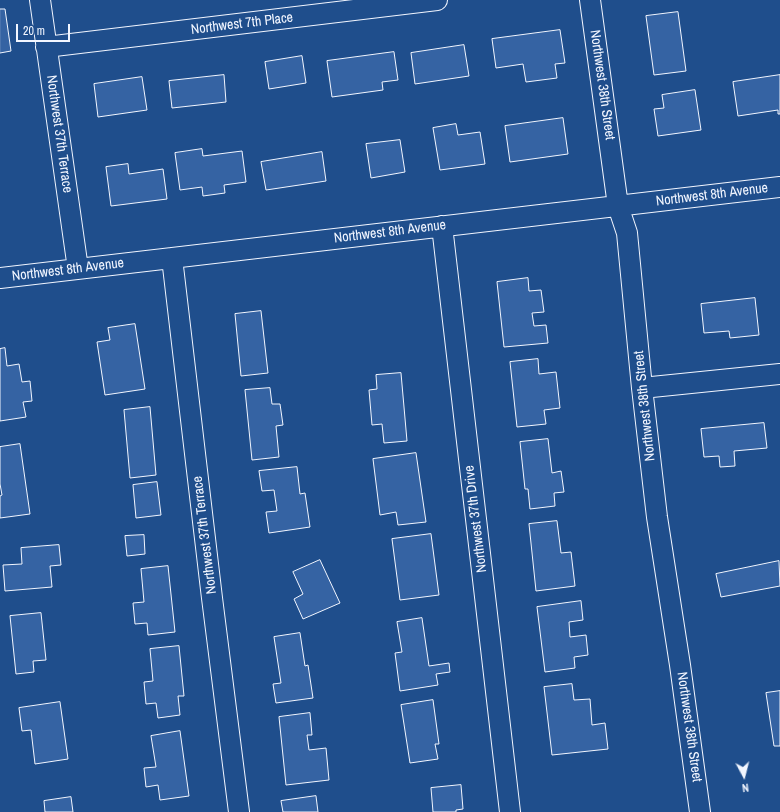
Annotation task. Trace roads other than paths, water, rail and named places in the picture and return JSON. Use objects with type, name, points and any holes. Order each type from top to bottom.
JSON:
[{"type":"street","name":"Northwest 37th Terrace","points":[[40,0],[78,269]]},
{"type":"street","name":"Northwest 7th Place","points":[[46,47],[437,0]]},
{"type":"street","name":"Northwest 38th Street","points":[[590,0],[618,206],[627,234],[642,388],[657,517],[680,665],[700,812]]},
{"type":"street","name":"Northwest 8th Avenue","points":[[0,278],[780,187]]},
{"type":"street","name":"Northwest 37th Drive","points":[[442,226],[510,812]]},
{"type":"street","name":"Northwest 37th Terrace","points":[[172,258],[212,598],[240,812]]},
{"type":"street","points":[[642,388],[780,374]]}]
